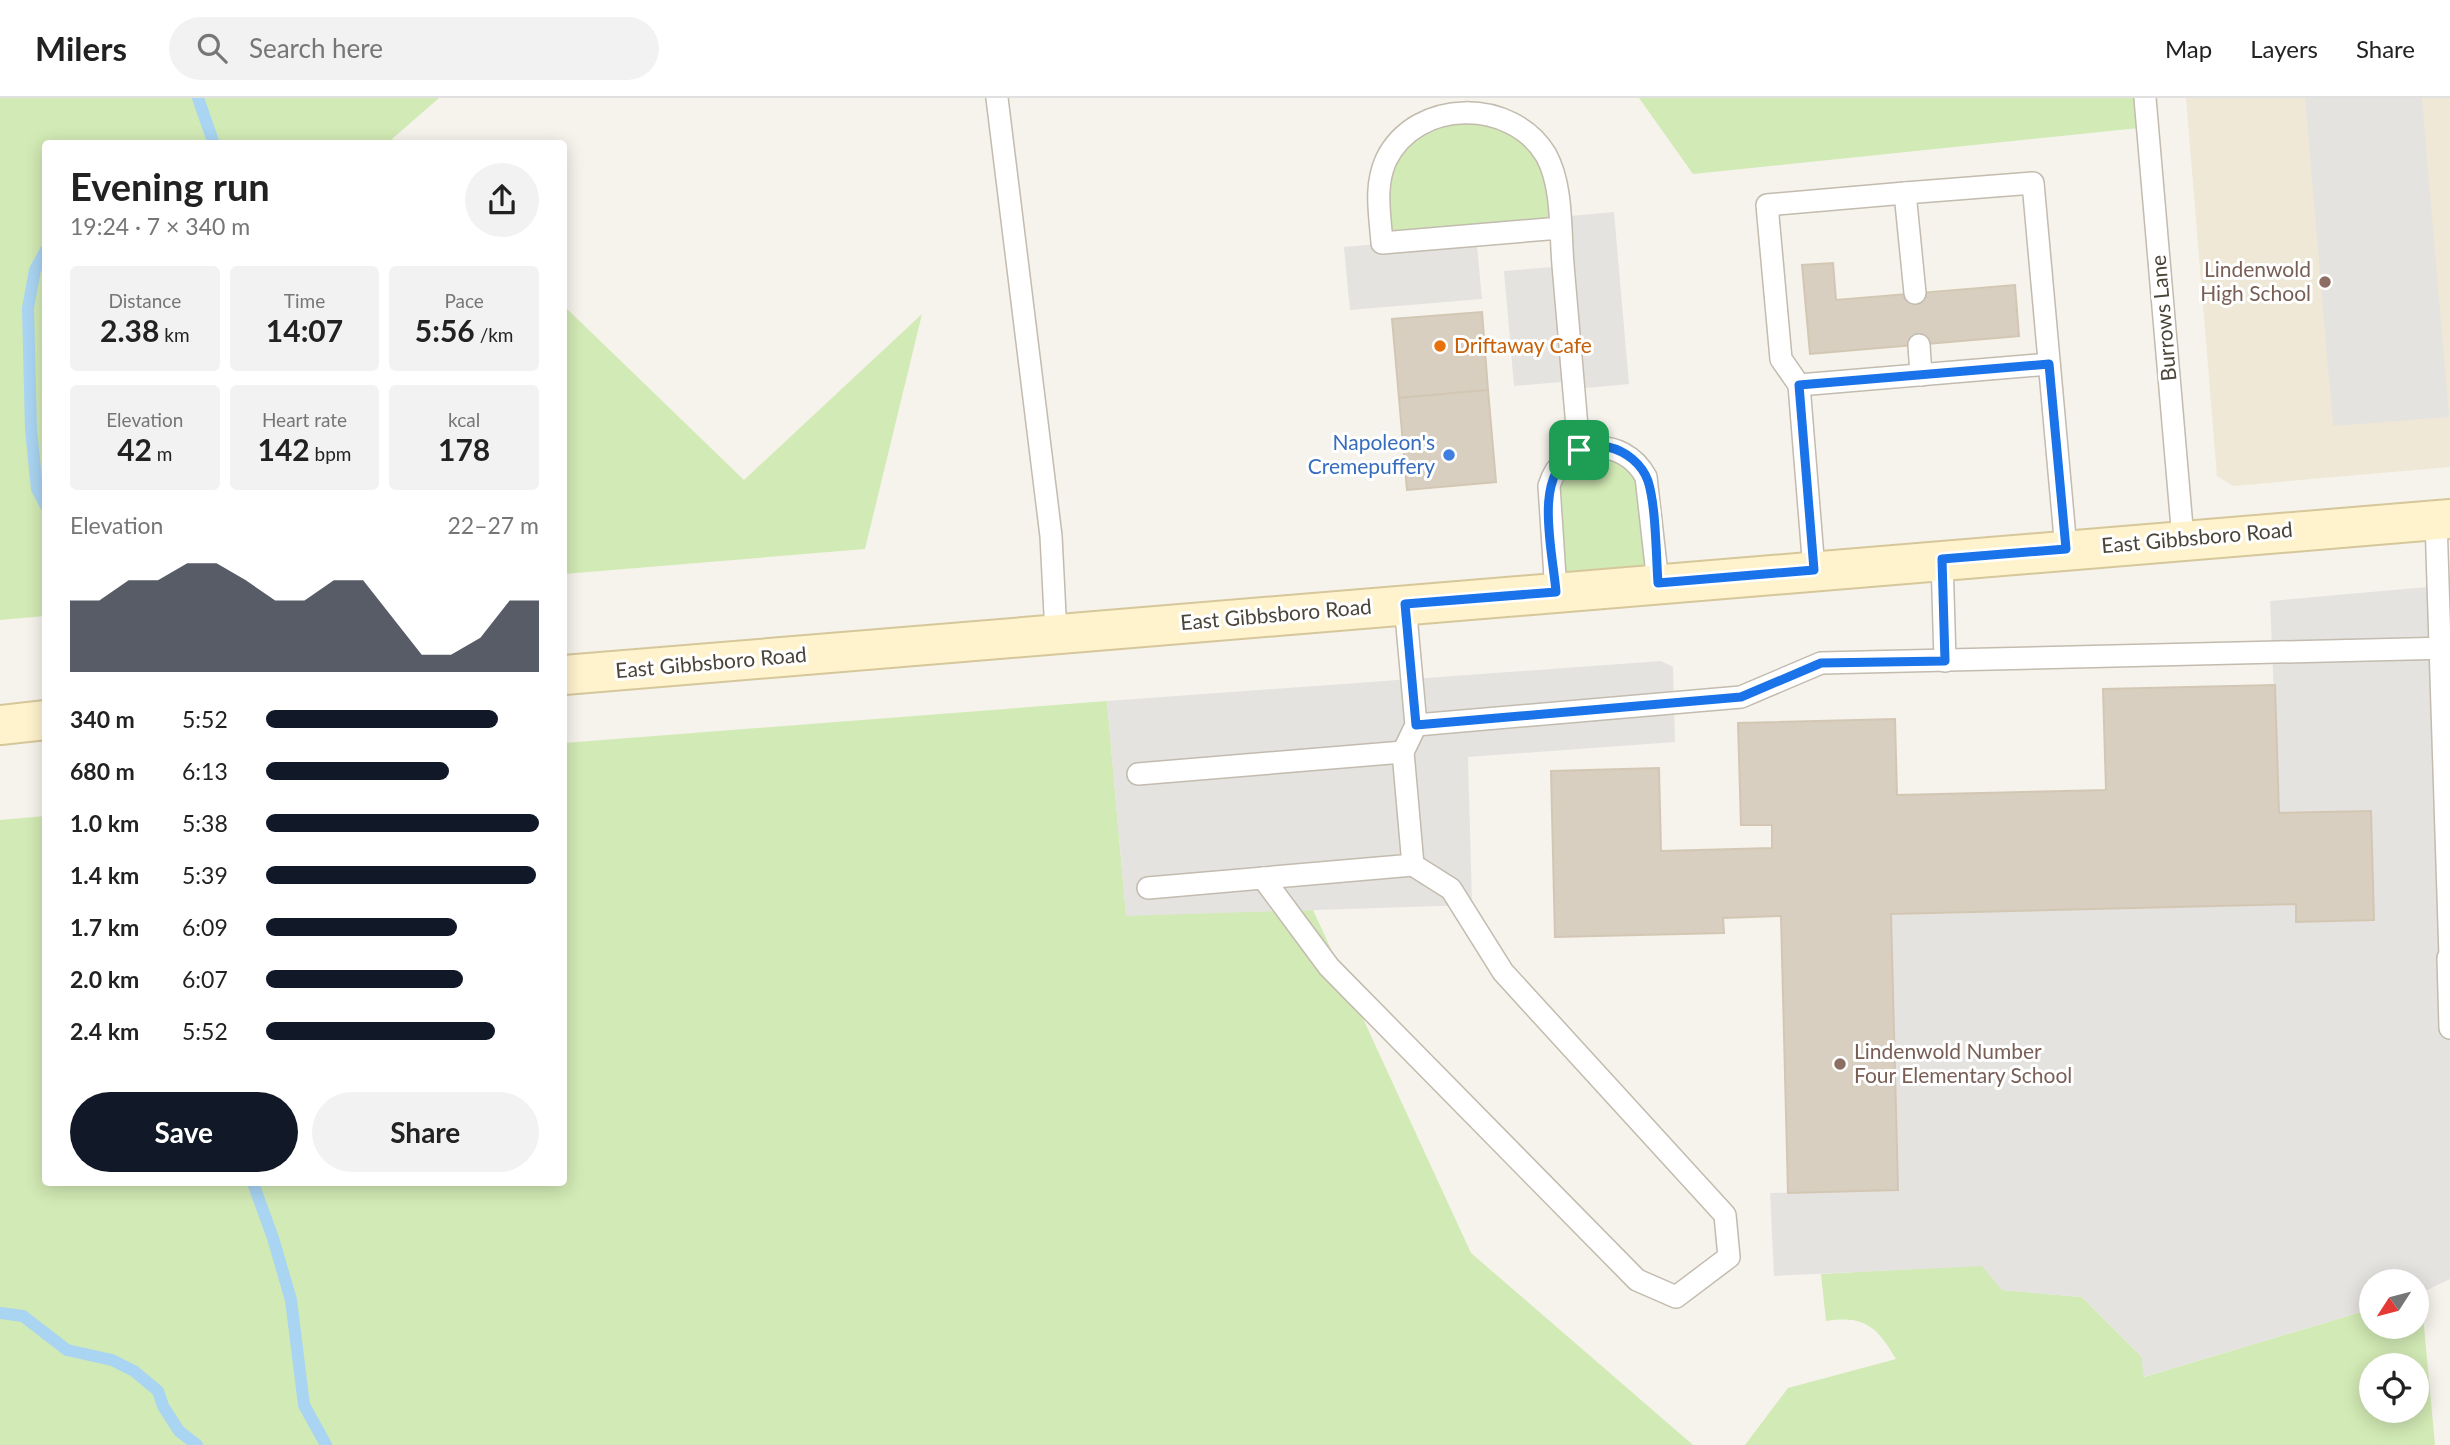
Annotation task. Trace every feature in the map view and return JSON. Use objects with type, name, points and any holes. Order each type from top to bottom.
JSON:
[{"type":"main road","name":"East Gibbsboro Road","points":[[567,675],[2443,519]]},
{"type":"main road","points":[[0,725],[42,720]]},
{"type":"lane","points":[[997,98],[1051,536],[1056,634]]},
{"type":"lane","name":"Burrows Lane","points":[[2145,98],[2183,539]]},
{"type":"lane","points":[[1560,228],[1382,243],[1378,195],[1380,177],[1396,144],[1417,125],[1450,110],[1488,111],[1521,126],[1546,154],[1555,181],[1560,228],[1579,450]]},
{"type":"lane","points":[[1814,570],[1799,385],[1781,359],[1767,205],[1905,193],[2033,183],[2066,549]]},
{"type":"lane","points":[[1905,193],[1915,293]]},
{"type":"lane","points":[[1919,345],[1921,375]]},
{"type":"lane","points":[[1799,385],[2049,364]]},
{"type":"lane","points":[[1556,592],[1549,486],[1558,467],[1579,450],[1595,447],[1611,448],[1626,454],[1641,468],[1649,488],[1658,583]]},
{"type":"lane","points":[[2443,519],[2450,1028]]},
{"type":"lane","points":[[1942,559],[1945,661]]},
{"type":"lane","points":[[1405,604],[1416,725],[1403,752],[1413,865]]},
{"type":"lane","points":[[1416,725],[1741,697],[1821,663],[2445,648]]},
{"type":"lane","points":[[1138,774],[1403,752]]},
{"type":"lane","points":[[1148,888],[1263,878],[1413,865],[1451,889],[1503,972],[1725,1215],[1729,1256],[1676,1297],[1637,1280],[1329,967],[1263,878]]},
{"type":"shaded area","name":"Lindenwold High School","points":[[2186,98],[2450,98],[2450,467],[2233,486],[2217,476]]},
{"type":"shaded area","points":[[2305,98],[2422,98],[2449,417],[2333,426]]},
{"type":"shaded area","points":[[1614,212],[1629,384],[1574,389],[1573,381],[1514,386],[1504,271],[1563,266],[1558,217]]},
{"type":"shaded area","points":[[1476,235],[1482,299],[1350,310],[1344,247]]},
{"type":"shaded area","points":[[2450,585],[2450,1279],[2429,1289],[2429,1269],[2359,1269],[2359,1313],[2143,1377],[2142,1357],[2082,1297],[2002,1290],[1982,1266],[1774,1276],[1770,1193],[1898,1190],[1891,914],[2296,904],[2296,921],[2374,920],[2279,813],[2270,601]]},
{"type":"shaded area","points":[[1661,661],[1673,667],[1675,742],[1468,757],[1472,905],[1126,916],[1107,701]]},
{"type":"green space","points":[[0,98],[439,98],[393,140],[42,140],[42,616],[0,620]]},
{"type":"green space","points":[[1639,98],[2137,98],[2139,128],[1693,174]]},
{"type":"green space","points":[[1441,113],[1535,140],[1560,228],[1382,243],[1386,160]]},
{"type":"green space","points":[[567,309],[744,480],[922,314],[865,549],[567,574]]},
{"type":"green space","points":[[1570,455],[1634,460],[1658,583],[1556,592],[1548,496]]},
{"type":"green space","points":[[1107,701],[1126,915],[1313,910],[1471,1253],[1693,1445],[0,1445],[0,820],[42,816],[42,1186],[567,1186],[567,743]]},
{"type":"green space","points":[[1982,1265],[2002,1290],[2082,1297],[2142,1357],[2144,1377],[2359,1313],[2359,1339],[2425,1339],[2426,1353],[2359,1353],[2359,1423],[2429,1423],[2429,1380],[2435,1445],[1745,1445],[1788,1388],[1896,1359],[1883,1339],[1868,1326],[1851,1320],[1826,1321],[1821,1274]]},
{"type":"building","points":[[1833,263],[1836,300],[2015,285],[2019,336],[1810,354],[1802,265]]},
{"type":"building","name":"Driftaway Cafe","points":[[1482,312],[1488,390],[1399,398],[1392,319]]},
{"type":"building","name":"Napoleon's Cremepuffery","points":[[1488,390],[1496,482],[1407,490],[1399,398]]},
{"type":"building","name":"Lindenwold Number Four Elementary School","points":[[2275,685],[2279,813],[2371,811],[2374,920],[2296,922],[2296,904],[1891,914],[1898,1190],[1788,1193],[1781,916],[1723,918],[1724,933],[1555,937],[1551,771],[1659,768],[1661,851],[1772,848],[1772,825],[1741,825],[1738,723],[1895,719],[1897,795],[2106,790],[2103,689]]},
{"type":"waterway","points":[[198,98],[213,140]]},
{"type":"waterway","points":[[42,257],[35,270],[28,308],[31,429],[37,489],[42,498]]},
{"type":"waterway","points":[[254,1186],[291,1300],[304,1405],[326,1445]]},
{"type":"waterway","points":[[0,1313],[23,1316],[67,1350],[112,1360],[134,1371],[158,1391],[163,1406],[179,1431],[197,1445]]},
{"type":"place","name":"Lindenwold High School","points":[[2325,282]]},
{"type":"place","name":"Driftaway Cafe","points":[[1440,346]]},
{"type":"place","name":"Napoleon's Cremepuffery","points":[[1449,455]]},
{"type":"place","name":"Lindenwold Number Four Elementary School","points":[[1840,1064]]},
{"type":"route","points":[[2049,364],[2066,549],[1942,559],[1945,661],[1821,663],[1741,697],[1416,725],[1405,604],[1556,592],[1549,486],[1558,467],[1579,450],[1600,446],[1611,448],[1626,454],[1641,468],[1649,488],[1658,583],[1814,570],[1799,385],[2049,364]]}]
